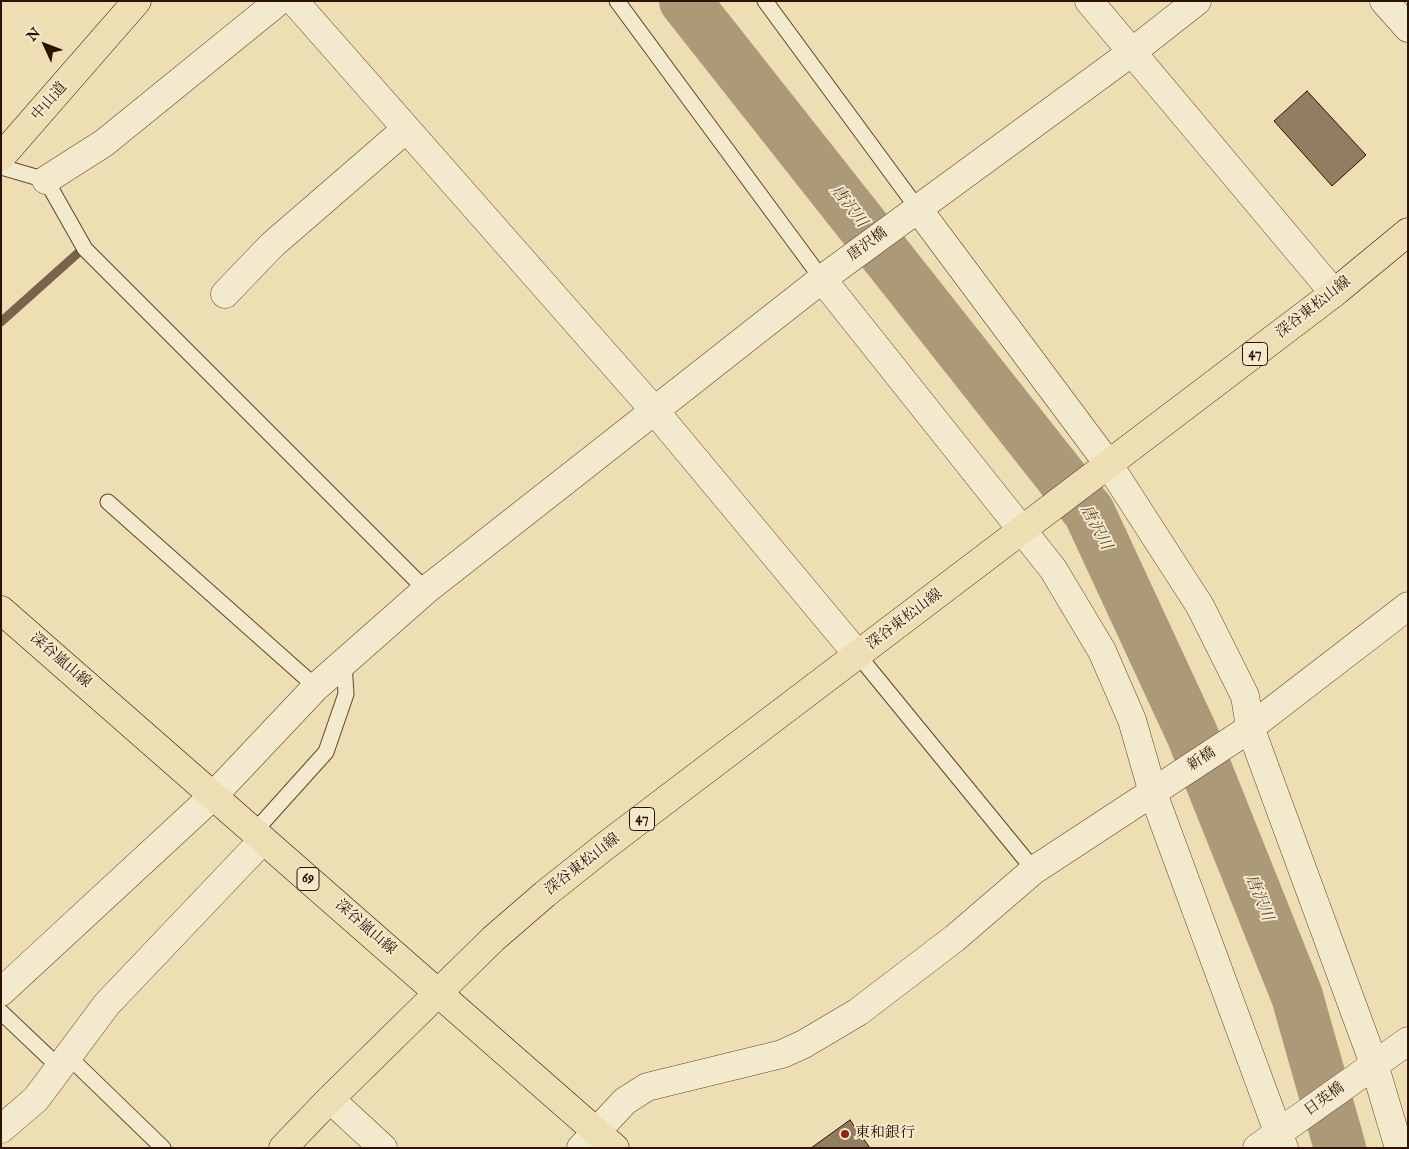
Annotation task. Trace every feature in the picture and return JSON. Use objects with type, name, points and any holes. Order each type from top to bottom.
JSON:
[{"type":"main road","name":"中山道","points":[[1,157],[137,1]]},
{"type":"main road","name":"深谷東松山線","points":[[1104,469],[1334,293],[1408,232]]},
{"type":"main road","name":"47","points":[[1027,528],[1104,469]]},
{"type":"main road","name":"深谷東松山線","points":[[283,1148],[330,1098],[493,939],[552,888],[1027,528]]},
{"type":"main road","name":"深谷嵐山線","points":[[1,610],[439,993],[597,1142]]},
{"type":"street","points":[[46,180],[104,143],[279,1]]},
{"type":"street","points":[[294,1],[654,410],[858,656]]},
{"type":"street","points":[[1089,1],[1334,293]]},
{"type":"street","name":"唐沢橋","points":[[1,992],[213,796],[316,687],[426,590],[826,276],[1132,52],[1197,1]]},
{"type":"street","points":[[1384,1],[1408,28]]},
{"type":"street","points":[[225,294],[272,245],[406,129]]},
{"type":"street","points":[[912,213],[1104,469],[1200,606],[1245,696],[1246,730],[1398,1148]]},
{"type":"street","points":[[826,276],[1027,528],[1102,651],[1132,720],[1277,1139]]},
{"type":"street","name":"新橋","points":[[597,1142],[624,1101],[647,1087],[782,1054],[830,1029],[865,1007],[927,960],[1034,870],[1246,730],[1408,606]]},
{"type":"street","points":[[1,1129],[36,1099],[107,1004],[258,836]]},
{"type":"street","name":"日英橋","points":[[1277,1139],[1368,1069],[1408,1041]]},
{"type":"street","points":[[330,1098],[383,1148]]},
{"type":"lane","points":[[618,1],[826,276]]},
{"type":"lane","points":[[765,1],[912,213]]},
{"type":"lane","points":[[1,167],[46,180],[85,249],[426,590]]},
{"type":"lane","points":[[108,502],[316,687]]},
{"type":"lane","points":[[858,656],[1034,870]]},
{"type":"lane","points":[[258,836],[326,752],[346,694],[344,663]]},
{"type":"lane","points":[[1,1012],[64,1062],[163,1148]]},
{"type":"building","points":[[1307,91],[1366,155],[1332,186],[1274,121]]},
{"type":"building","name":"東和銀行","points":[[850,1120],[870,1148],[811,1148]]},
{"type":"waterway","name":"唐沢川","points":[[685,1],[1089,512],[1192,734],[1297,996],[1340,1148]]},
{"type":"waterway","points":[[1,322],[78,253]]},
{"type":"place","name":"東和銀行","points":[[845,1134]]}]
